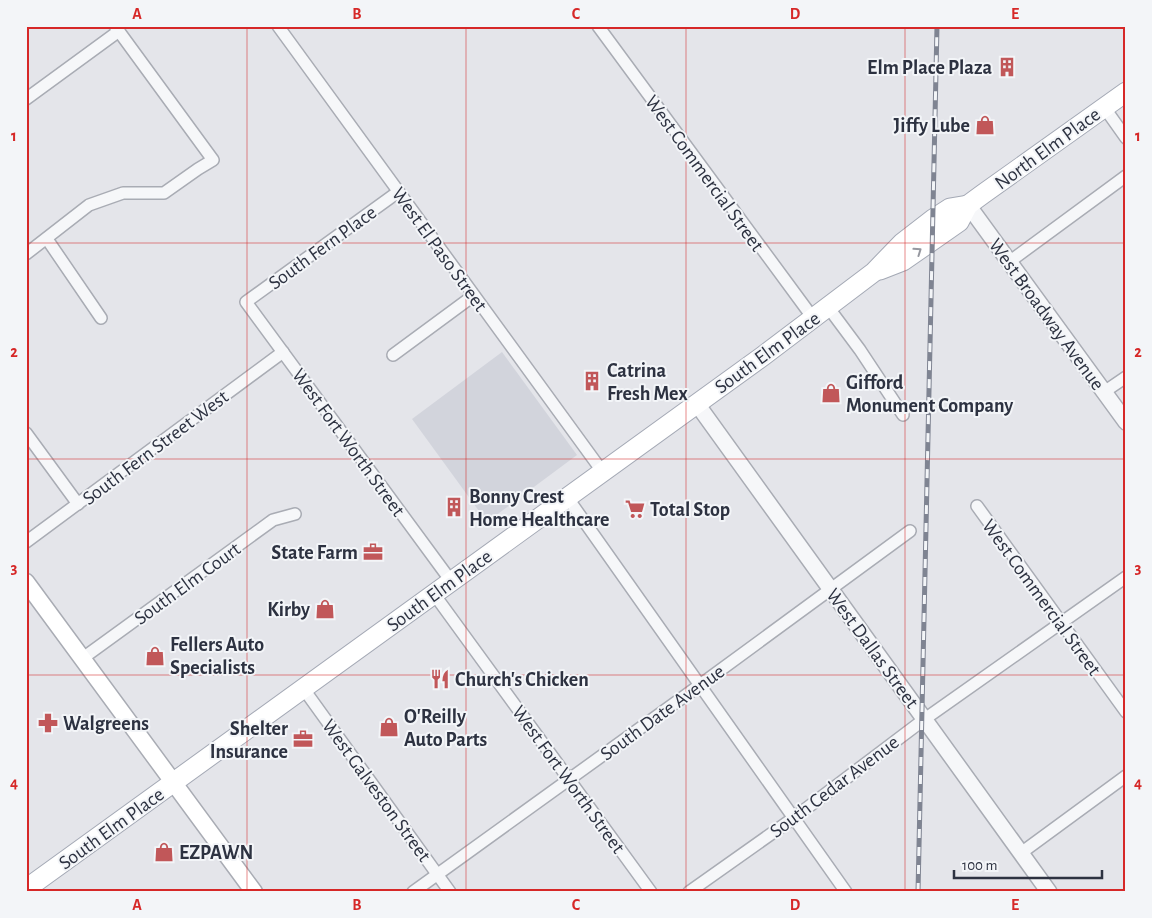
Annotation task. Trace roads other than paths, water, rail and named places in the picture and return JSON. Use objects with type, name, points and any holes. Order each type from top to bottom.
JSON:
[{"type":"main road","name":"North Elm Place","points":[[968,205],[1126,92]]},
{"type":"main road","name":"South Elm Place","points":[[26,889],[697,404],[874,272],[902,242],[933,219],[950,208],[968,205]]},
{"type":"main road","points":[[26,582],[254,892]]},
{"type":"street","name":"West El Paso Street","points":[[278,26],[602,471]]},
{"type":"street","name":"West Commercial Street","points":[[598,26],[813,318]]},
{"type":"street","points":[[26,99],[117,29],[213,160],[164,193],[123,193],[89,205],[26,254]]},
{"type":"street","points":[[1104,107],[1126,138]]},
{"type":"street","points":[[1009,262],[1126,176]]},
{"type":"street","name":"South Fern Place","points":[[246,302],[398,192]]},
{"type":"street","name":"West Broadway Avenue","points":[[968,205],[1126,422]]},
{"type":"street","points":[[47,239],[101,318]]},
{"type":"street","points":[[393,354],[474,296]]},
{"type":"street","name":"West Fort Worth Street","points":[[246,302],[451,581]]},
{"type":"street","points":[[828,307],[865,358],[903,416]]},
{"type":"street","name":"South Fern Street West","points":[[26,542],[283,352]]},
{"type":"street","points":[[1104,392],[1126,377]]},
{"type":"street","name":"West Dallas Street","points":[[697,404],[1050,892]]},
{"type":"street","points":[[26,433],[78,504]]},
{"type":"street","points":[[567,497],[795,816],[846,892]]},
{"type":"street","name":"West Commercial Street","points":[[977,506],[1126,712]]},
{"type":"street","name":"South Elm Court","points":[[83,658],[273,520],[295,514]]},
{"type":"street","name":"South Date Avenue","points":[[413,892],[910,531]]},
{"type":"street","name":"South Cedar Avenue","points":[[689,892],[925,719],[994,672],[1126,576]]},
{"type":"street","name":"West Fort Worth Street","points":[[434,594],[651,892]]},
{"type":"street","name":"West Galveston Street","points":[[303,688],[450,892]]},
{"type":"street","points":[[1021,853],[1126,776]]},
{"type":"railway","points":[[918,892],[937,26]]},
{"type":"place","name":"Elm Place Plaza","points":[[1007,67]]},
{"type":"place","name":"Jiffy Lube","points":[[985,125]]},
{"type":"place","name":"Catrina Fresh Mex","points":[[592,381]]},
{"type":"place","name":"Gifford Monument Company","points":[[831,393]]},
{"type":"place","name":"Bonny Crest Home Healthcare","points":[[454,507]]},
{"type":"place","name":"Total Stop","points":[[635,509]]},
{"type":"place","name":"State Farm","points":[[373,552]]},
{"type":"place","name":"Kirby","points":[[325,609]]},
{"type":"place","name":"Fellers Auto Specialists","points":[[155,656]]},
{"type":"place","name":"Church's Chicken","points":[[440,679]]},
{"type":"place","name":"Walgreens","points":[[48,723]]},
{"type":"place","name":"O'Reilly Auto Parts","points":[[389,727]]},
{"type":"place","name":"Shelter Insurance","points":[[303,739]]},
{"type":"place","name":"EZPAWN","points":[[164,852]]}]
